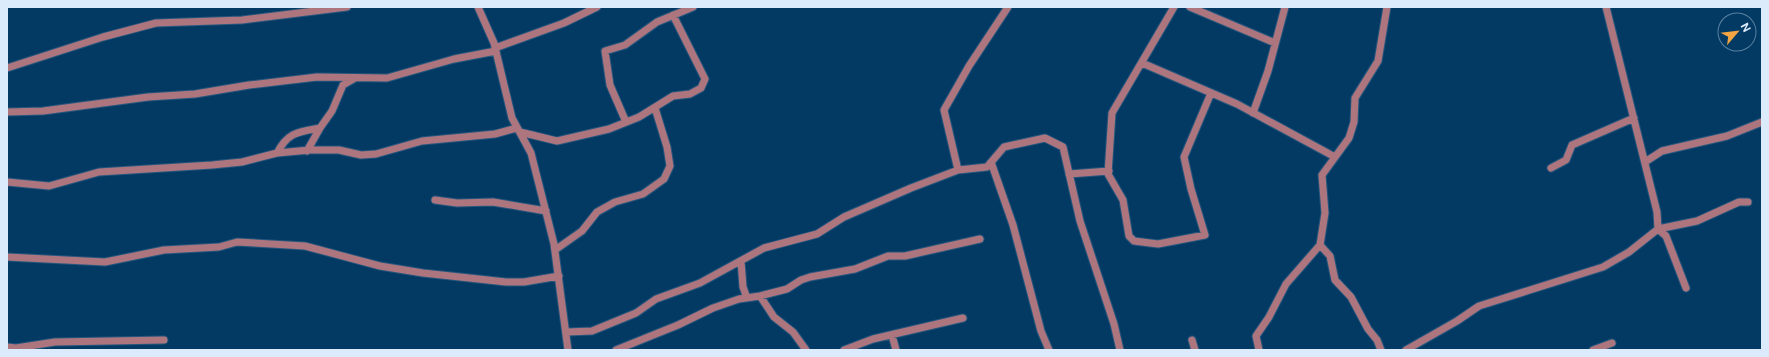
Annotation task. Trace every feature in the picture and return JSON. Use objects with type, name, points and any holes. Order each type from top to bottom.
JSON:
[{"type":"street","points":[[7,68],[103,37],[156,23],[242,20],[347,7]]},
{"type":"street","points":[[478,7],[496,49],[512,118],[531,153],[546,211],[555,250],[567,332],[568,350],[564,350]]},
{"type":"street","points":[[7,112],[43,111],[148,97],[195,94],[249,85],[317,77],[387,78],[496,49],[564,24],[597,7]]},
{"type":"street","points":[[626,122],[610,85],[605,51],[625,45],[657,22],[694,7]]},
{"type":"street","points":[[958,170],[944,110],[969,66],[1008,7]]},
{"type":"street","points":[[1174,7],[1112,113],[1108,174],[1122,200],[1129,236],[1134,241],[1158,244],[1206,235],[1191,189],[1184,157],[1211,93]]},
{"type":"street","points":[[1190,7],[1275,43]]},
{"type":"street","points":[[1253,113],[1268,71],[1285,7]]},
{"type":"street","points":[[1259,350],[1256,336],[1269,317],[1286,284],[1320,245],[1325,213],[1322,175],[1348,138],[1354,122],[1355,98],[1378,60],[1386,7]]},
{"type":"street","points":[[1606,7],[1657,212],[1658,229],[1666,236],[1686,288]]},
{"type":"street","points":[[7,182],[49,186],[99,172],[242,162],[277,153],[308,150],[339,150],[361,155],[376,154],[422,141],[495,134],[519,130],[557,141],[609,129],[655,108],[673,96],[690,94],[701,88],[705,79],[673,15]]},
{"type":"street","points":[[1142,63],[1253,113],[1335,157]]},
{"type":"street","points":[[308,150],[320,128],[332,111],[343,85],[355,78]]},
{"type":"street","points":[[555,250],[582,231],[597,212],[615,202],[643,194],[664,179],[670,166],[668,147],[655,108]]},
{"type":"street","points":[[1551,168],[1566,160],[1572,145],[1634,118]]},
{"type":"street","points":[[1645,162],[1662,151],[1727,136],[1762,122]]},
{"type":"street","points":[[277,153],[288,138],[296,133],[320,128]]},
{"type":"street","points":[[567,332],[592,331],[636,313],[656,299],[700,283],[764,248],[817,234],[844,217],[911,188],[958,170],[987,166],[1004,148],[1045,138],[1063,147],[1080,221],[1114,324],[1120,350]]},
{"type":"street","points":[[991,162],[1013,225],[1041,331],[1049,350]]},
{"type":"street","points":[[1069,174],[1109,171]]},
{"type":"street","points":[[436,200],[457,203],[493,202],[546,211]]},
{"type":"street","points":[[1406,350],[1457,321],[1479,306],[1603,267],[1629,252],[1658,229],[1697,221],[1739,202],[1748,202]]},
{"type":"street","points":[[616,350],[678,325],[713,308],[747,298],[787,289],[801,280],[810,277],[856,269],[888,256],[905,256],[980,240]]},
{"type":"street","points":[[7,257],[105,262],[164,250],[219,247],[237,242],[305,246],[380,266],[423,273],[506,282],[524,282],[559,276]]},
{"type":"street","points":[[1320,245],[1330,256],[1335,280],[1351,297],[1368,329],[1377,340],[1381,350]]},
{"type":"street","points":[[741,261],[743,287],[747,298]]},
{"type":"street","points":[[760,296],[774,317],[793,332],[806,350]]},
{"type":"street","points":[[844,350],[873,339],[963,318]]},
{"type":"street","points":[[892,335],[896,350]]},
{"type":"street","points":[[7,347],[16,348],[55,342],[164,340]]},
{"type":"street","points":[[1192,340],[1195,350]]},
{"type":"street","points":[[1593,350],[1612,343]]}]
